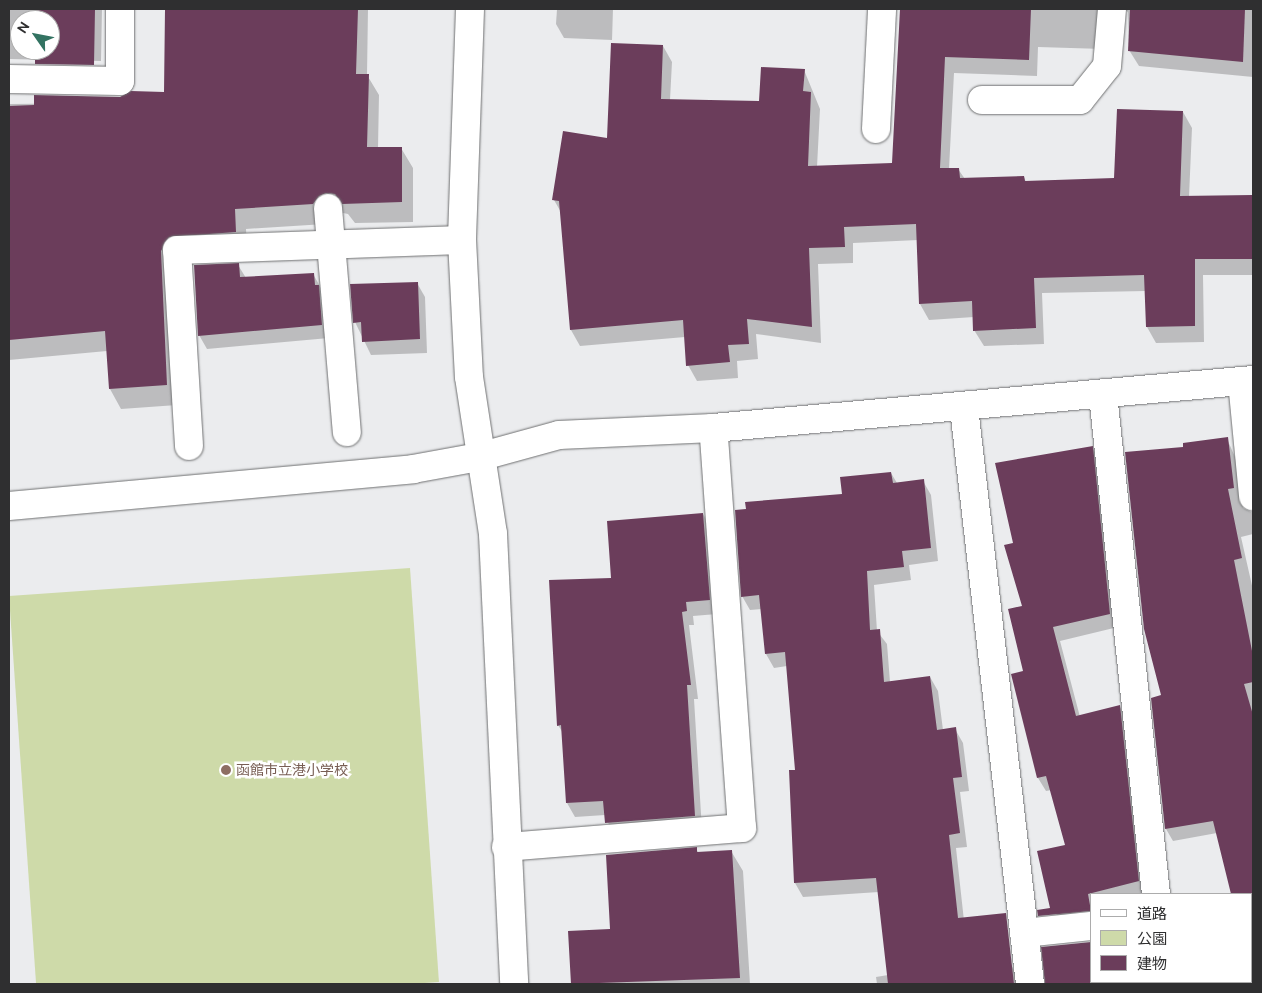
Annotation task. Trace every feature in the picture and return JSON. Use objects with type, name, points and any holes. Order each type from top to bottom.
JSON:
[{"type":"street","points":[[9,79],[120,81],[120,9]]},
{"type":"street","points":[[470,9],[462,240],[469,377],[479,456],[493,534],[506,847],[514,984]]},
{"type":"street","points":[[876,129],[882,9]]},
{"type":"street","points":[[982,100],[1080,100],[1107,66],[1112,9]]},
{"type":"street","points":[[328,208],[347,432]]},
{"type":"street","points":[[188,446],[176,250],[331,247],[462,240]]},
{"type":"street","points":[[9,506],[413,469],[479,456],[559,435],[713,428],[964,408],[1248,381],[1253,496]]},
{"type":"street","points":[[1104,395],[1156,893]]},
{"type":"street","points":[[964,408],[1030,984]]},
{"type":"street","points":[[506,847],[742,828],[713,428]]},
{"type":"street","points":[[1024,933],[1090,926]]},
{"type":"green space","name":"函館市立港小学校","points":[[410,568],[439,982],[410,984],[36,984],[9,596]]},
{"type":"building","points":[[95,9],[94,65],[35,64],[35,60],[60,60],[60,10],[35,10]]},
{"type":"building","points":[[165,9],[358,9],[356,74],[369,74],[367,147],[402,147],[402,202],[342,204],[335,194],[326,193],[319,196],[313,204],[235,209],[236,232],[169,237],[161,251],[167,385],[109,389],[105,331],[9,340],[9,106],[34,105],[34,95],[120,97],[131,91],[164,92]]},
{"type":"building","points":[[900,9],[1031,9],[1029,60],[945,57],[940,168],[959,168],[960,178],[1024,176],[1025,181],[1114,178],[1117,109],[1183,111],[1180,196],[1253,195],[1253,259],[1195,259],[1195,326],[1146,327],[1144,275],[1034,278],[1036,328],[973,331],[972,301],[919,304],[916,224],[844,227],[845,247],[809,248],[812,327],[747,319],[749,344],[728,345],[730,362],[686,366],[683,320],[570,330],[559,201],[552,200],[563,131],[607,138],[611,43],[663,45],[661,99],[759,101],[761,67],[805,69],[803,91],[811,92],[808,166],[892,163]]},
{"type":"building","points":[[1130,9],[1245,9],[1243,62],[1128,51]]},
{"type":"building","points":[[239,263],[240,277],[314,273],[315,285],[319,285],[322,325],[198,336],[194,265]]},
{"type":"building","points":[[418,282],[420,339],[362,342],[361,322],[353,323],[350,284]]},
{"type":"building","points":[[1228,437],[1234,488],[1228,489],[1242,558],[1234,560],[1253,656],[1253,682],[1244,684],[1253,715],[1253,895],[1252,893],[1231,893],[1213,821],[1165,829],[1151,698],[1161,695],[1144,629],[1125,452],[1183,447],[1183,443]]},
{"type":"building","points":[[1093,446],[1110,614],[1053,627],[1076,716],[1120,705],[1139,881],[1088,894],[1090,911],[1038,916],[1037,910],[1050,908],[1037,851],[1065,845],[1046,776],[1037,778],[1011,674],[1023,671],[1008,609],[1022,606],[1004,545],[1013,543],[995,463]]},
{"type":"building","points":[[891,472],[893,483],[924,479],[931,548],[902,551],[904,567],[867,571],[870,630],[880,629],[884,682],[930,676],[937,730],[956,727],[962,777],[953,778],[960,833],[949,835],[958,918],[1006,913],[1014,984],[888,984],[876,878],[794,883],[789,770],[795,770],[785,652],[765,654],[759,595],[741,597],[735,510],[746,509],[745,502],[842,494],[840,477]]},
{"type":"building","points":[[703,513],[710,600],[686,602],[687,611],[682,612],[691,685],[687,685],[695,816],[605,823],[603,801],[566,803],[561,725],[557,726],[549,580],[611,578],[607,521]]},
{"type":"building","points":[[697,847],[697,852],[732,850],[740,978],[571,984],[568,931],[610,929],[606,855]]},
{"type":"building","points":[[1090,942],[1091,984],[1045,984],[1041,947]]},
{"type":"place","name":"函館市立港小学校","points":[[226,770]]}]
